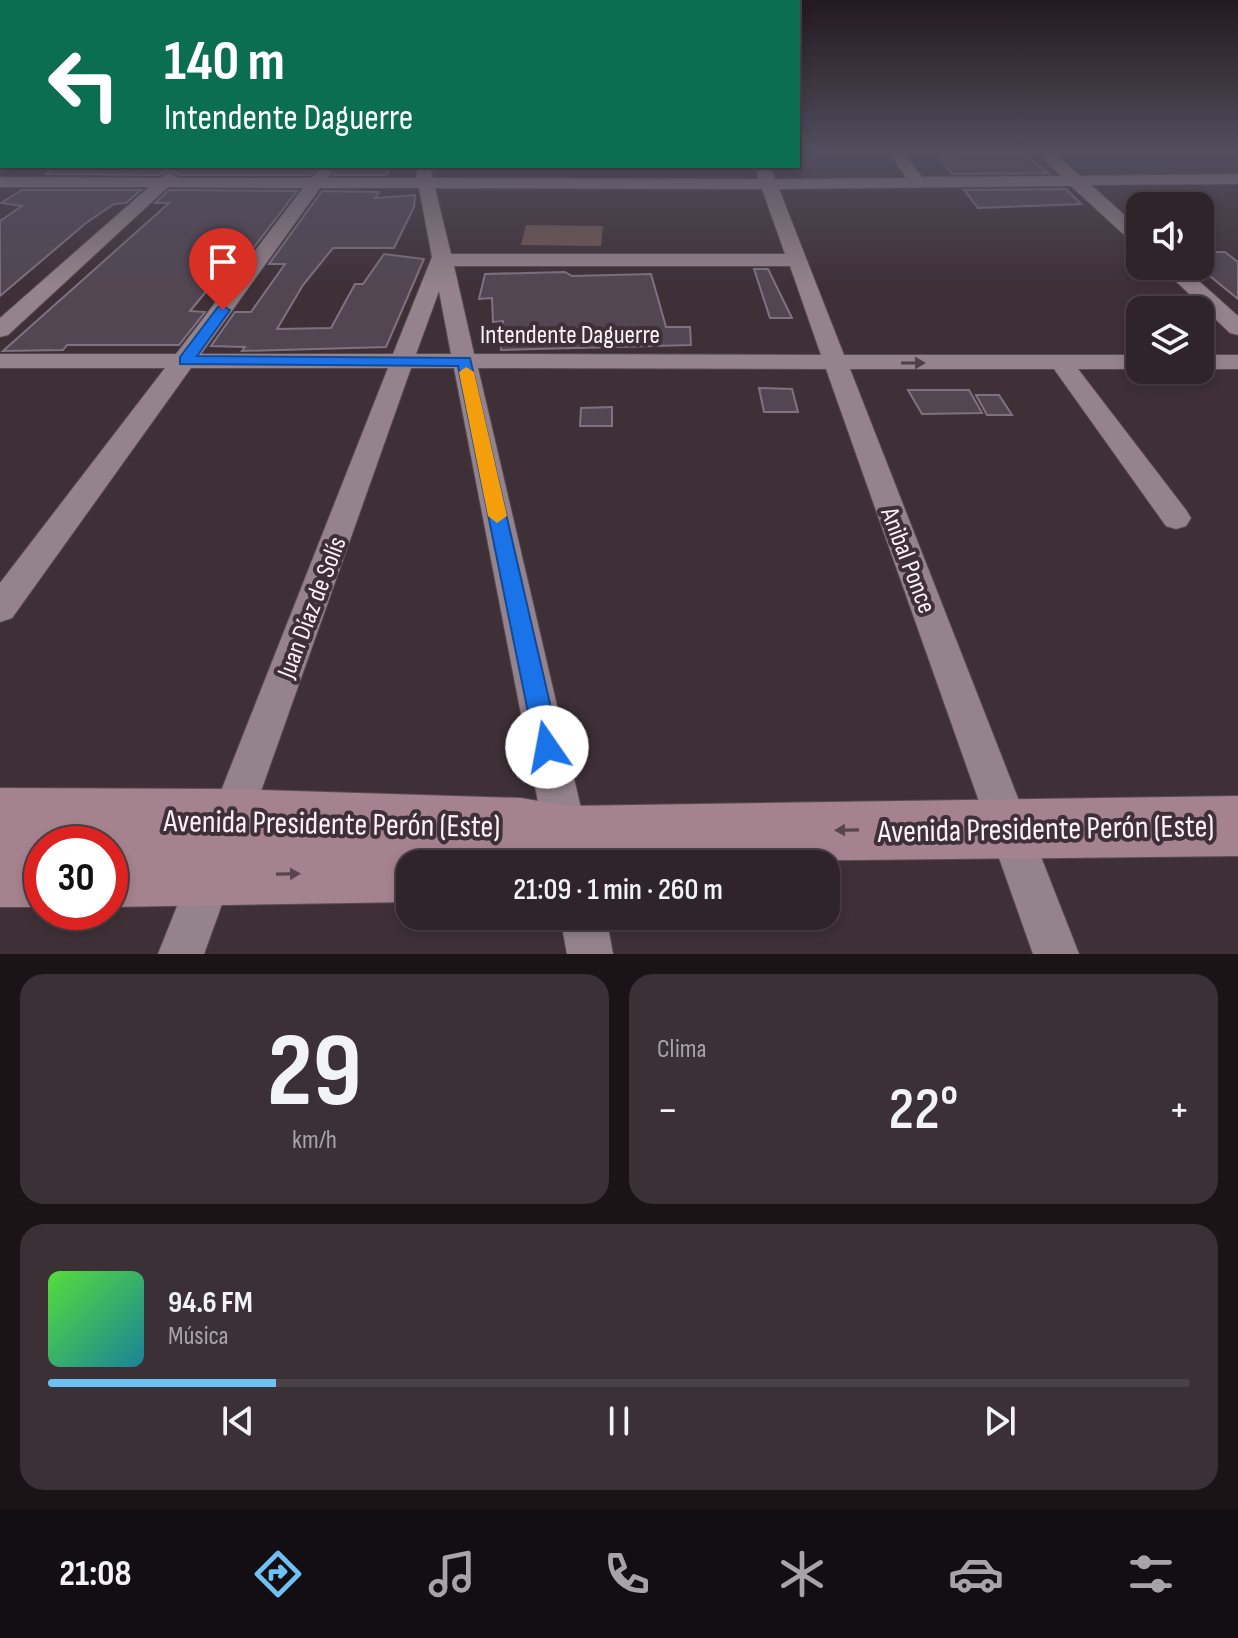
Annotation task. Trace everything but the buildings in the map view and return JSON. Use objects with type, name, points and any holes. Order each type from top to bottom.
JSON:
[{"type":"main road","name":"Avenida Presidente Perón (Este)","points":[[0,818],[231,819],[521,828],[549,850]]},
{"type":"main road","name":"Avenida Presidente Perón (Este)","points":[[636,850],[1009,827],[1238,826]]},
{"type":"main road","name":"Avenida Presidente Perón (Este)","points":[[128,876],[396,871]]},
{"type":"main road","points":[[0,876],[24,876]]},
{"type":"street","points":[[0,330],[148,198]]},
{"type":"street","points":[[0,608],[306,198]]},
{"type":"street","points":[[437,198],[447,217]]},
{"type":"street","points":[[437,198],[447,217],[464,361],[554,850]]},
{"type":"street","name":"Juan Díaz de Solís","points":[[181,954],[404,361],[454,198]]},
{"type":"street","points":[[447,217],[594,198]]},
{"type":"street","name":"Anibal Ponce","points":[[773,198],[1056,954]]},
{"type":"street","points":[[1094,198],[1126,226]]},
{"type":"street","points":[[447,217],[797,260]]},
{"type":"street","points":[[1185,280],[1238,328]]},
{"type":"street","name":"Intendente Daguerre","points":[[0,361],[1126,362]]},
{"type":"street","points":[[1061,362],[1176,518]]},
{"type":"street","points":[[1214,362],[1238,362]]},
{"type":"street","points":[[586,930],[590,954]]},
{"type":"shaded area","points":[[526,225],[603,226],[601,246],[521,245]]},
{"type":"slow traffic","points":[[466,372],[497,516]]},
{"type":"route","points":[[223,310],[186,361],[464,361],[547,747]]}]
